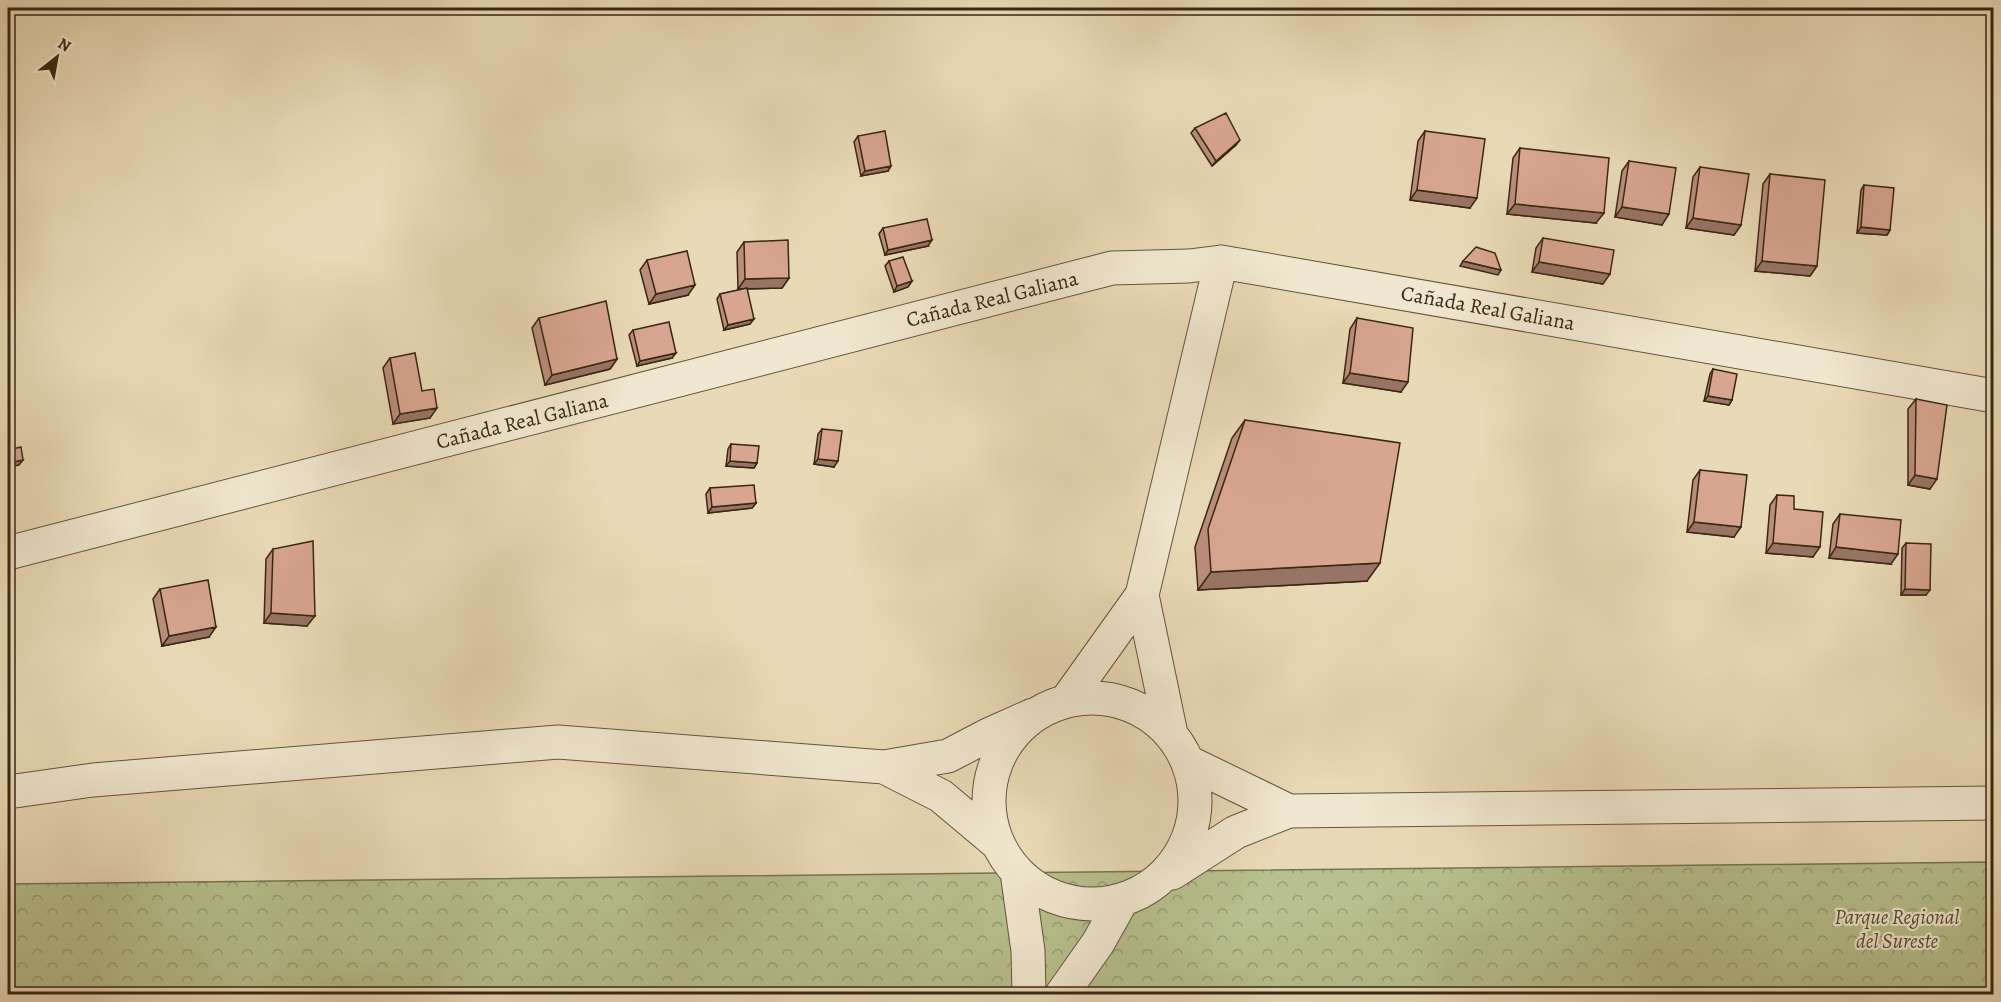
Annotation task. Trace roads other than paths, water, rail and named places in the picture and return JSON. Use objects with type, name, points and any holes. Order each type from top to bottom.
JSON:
[{"type":"street","name":"Cañada Real Galiana","points":[[8,553],[1112,268],[1189,266],[1221,262],[1994,396]]},
{"type":"street","points":[[1067,700],[1142,595],[1221,262]]},
{"type":"street","points":[[1142,595],[1171,734]]},
{"type":"street","points":[[8,782],[93,780],[558,742],[884,767],[948,756],[1050,706],[1067,700],[1096,697],[1124,702],[1150,715],[1171,734],[1188,762],[1196,795],[1192,830],[1177,861],[1152,885]]},
{"type":"street","points":[[997,843],[989,808],[992,772],[1008,740],[1033,715]]},
{"type":"street","points":[[1188,762],[1289,811]]},
{"type":"street","points":[[884,767],[941,796],[997,843],[1017,872],[1039,889],[1065,900],[1094,904],[1122,900],[1152,885],[1236,831],[1289,811],[1994,803]]},
{"type":"street","points":[[8,768],[93,780]]},
{"type":"street","points":[[8,792],[93,780]]},
{"type":"street","points":[[1017,872],[1028,951],[1029,994]]},
{"type":"street","points":[[1062,994],[1098,943],[1122,900]]},
{"type":"park label","name":"Parque Regional del Sureste","points":[[1897,929]]}]
